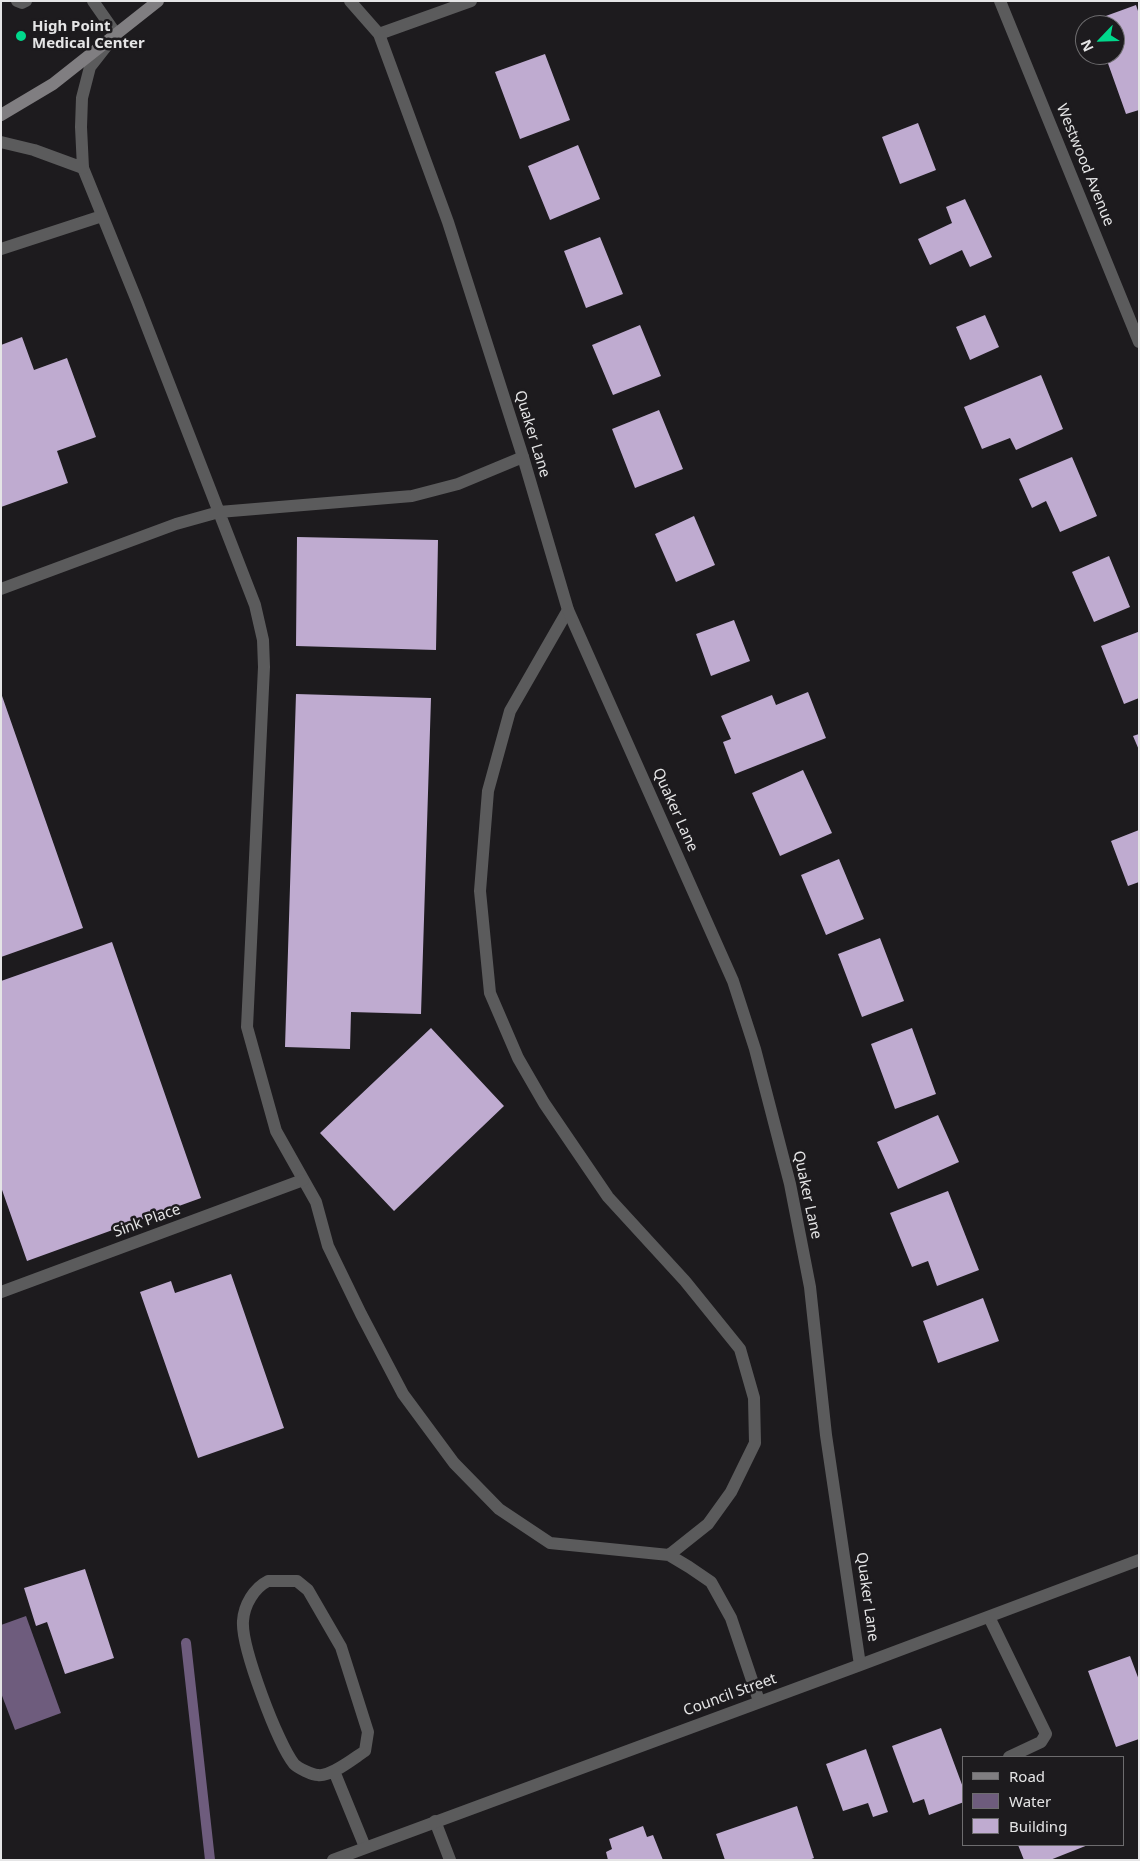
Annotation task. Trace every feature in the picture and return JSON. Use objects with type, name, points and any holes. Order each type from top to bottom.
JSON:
[{"type":"main road","points":[[1,115],[53,84],[158,1]]},
{"type":"street","points":[[17,1],[22,3],[26,1]]},
{"type":"street","points":[[93,1],[116,34],[90,66],[82,98],[83,168],[137,300],[255,605],[263,640],[264,667],[247,1027],[276,1131],[316,1202],[328,1246],[399,1386],[454,1463],[499,1509],[550,1543],[669,1556],[711,1582],[730,1618],[759,1701]]},
{"type":"street","name":"Quaker Lane","points":[[350,1],[379,34],[448,222],[523,457],[568,610],[733,981],[755,1049],[790,1184],[810,1287],[826,1435],[860,1665]]},
{"type":"street","points":[[379,34],[472,1]]},
{"type":"street","name":"Westwood Avenue","points":[[1000,1],[1139,342]]},
{"type":"street","points":[[1,142],[34,150],[83,168]]},
{"type":"street","points":[[1,249],[102,216]]},
{"type":"street","points":[[1,589],[176,524],[219,512],[412,496],[458,484],[523,457]]},
{"type":"street","points":[[568,610],[510,711],[488,791],[480,891],[490,993],[518,1058],[544,1103],[608,1197],[685,1281],[740,1350],[754,1398],[756,1443],[731,1492],[708,1524],[669,1556]]},
{"type":"street","name":"Sink Place","points":[[1,1292],[303,1180]]},
{"type":"street","name":"Council Street","points":[[333,1860],[1139,1560]]},
{"type":"street","points":[[268,1581],[297,1581],[308,1590],[342,1647],[368,1732],[365,1751],[334,1771],[318,1776],[296,1766],[284,1749],[248,1656],[243,1622],[248,1601],[260,1585],[268,1581]]},
{"type":"street","points":[[989,1617],[1046,1734],[1041,1742],[1011,1756]]},
{"type":"street","points":[[334,1771],[365,1847]]},
{"type":"street","points":[[435,1821],[450,1860]]},
{"type":"water","points":[[26,1616],[61,1713],[15,1730],[1,1693],[1,1625]]},
{"type":"building","points":[[1136,5],[1139,14],[1139,110],[1126,114],[1109,65],[1125,65],[1125,15],[1108,15]]},
{"type":"building","points":[[545,54],[570,120],[520,139],[495,72]]},
{"type":"building","points":[[918,123],[936,170],[900,184],[882,137]]},
{"type":"building","points":[[578,145],[600,199],[550,220],[528,166]]},
{"type":"building","points":[[965,199],[992,257],[970,267],[962,250],[930,265],[918,239],[952,223],[946,207]]},
{"type":"building","points":[[600,237],[623,294],[586,308],[564,251]]},
{"type":"building","points":[[985,315],[999,347],[970,360],[956,327]]},
{"type":"building","points":[[640,325],[661,376],[613,395],[592,345]]},
{"type":"building","points":[[22,337],[34,370],[67,358],[96,437],[57,451],[68,483],[1,507],[1,345]]},
{"type":"building","points":[[1041,375],[1063,429],[1016,450],[1010,438],[982,449],[964,407]]},
{"type":"building","points":[[659,410],[683,469],[635,488],[612,429]]},
{"type":"building","points":[[1072,457],[1097,516],[1060,532],[1046,501],[1032,508],[1019,479]]},
{"type":"building","points":[[694,516],[715,565],[676,582],[655,534]]},
{"type":"building","points":[[297,537],[438,540],[436,650],[296,646]]},
{"type":"building","points":[[1109,556],[1130,607],[1094,622],[1072,572]]},
{"type":"building","points":[[734,620],[750,661],[711,676],[696,634]]},
{"type":"building","points":[[1138,632],[1139,698],[1124,704],[1101,646]]},
{"type":"building","points":[[808,692],[826,738],[735,774],[723,742],[731,739],[721,716],[772,695],[776,705]]},
{"type":"building","points":[[1,693],[83,928],[1,957]]},
{"type":"building","points":[[296,694],[431,698],[421,1014],[351,1012],[350,1049],[285,1047]]},
{"type":"building","points":[[1139,734],[1139,750],[1133,736]]},
{"type":"building","points":[[803,770],[832,833],[780,856],[752,793]]},
{"type":"building","points":[[1139,830],[1139,882],[1128,886],[1111,841]]},
{"type":"building","points":[[839,859],[864,919],[826,935],[801,875]]},
{"type":"building","points":[[880,938],[904,1001],[862,1017],[838,954]]},
{"type":"building","points":[[112,942],[201,1198],[27,1261],[1,1187],[1,981]]},
{"type":"building","points":[[431,1028],[504,1106],[394,1211],[320,1133]]},
{"type":"building","points":[[912,1028],[936,1094],[895,1109],[871,1044]]},
{"type":"building","points":[[938,1115],[959,1162],[898,1189],[877,1142]]},
{"type":"building","points":[[948,1191],[979,1270],[937,1286],[928,1261],[912,1267],[890,1213]]},
{"type":"building","points":[[231,1274],[284,1428],[198,1458],[140,1292],[171,1281],[175,1293]]},
{"type":"building","points":[[983,1298],[999,1341],[938,1363],[923,1321]]},
{"type":"building","points":[[85,1569],[114,1658],[65,1674],[47,1622],[36,1626],[24,1588]]},
{"type":"building","points":[[1130,1656],[1139,1680],[1139,1739],[1116,1747],[1088,1671]]},
{"type":"building","points":[[941,1728],[962,1785],[962,1803],[929,1815],[924,1799],[913,1803],[892,1746]]},
{"type":"building","points":[[866,1749],[888,1812],[873,1817],[868,1803],[843,1811],[826,1764]]},
{"type":"building","points":[[797,1806],[814,1858],[809,1860],[725,1860],[716,1834]]},
{"type":"building","points":[[643,1826],[647,1837],[653,1835],[663,1860],[608,1860],[606,1852],[612,1849],[609,1839]]},
{"type":"building","points":[[1018,1846],[1085,1846],[1050,1860],[1024,1860]]},
{"type":"waterway","points":[[186,1643],[210,1860]]},
{"type":"place","name":"High Point Medical Center","points":[[21,36]]}]
